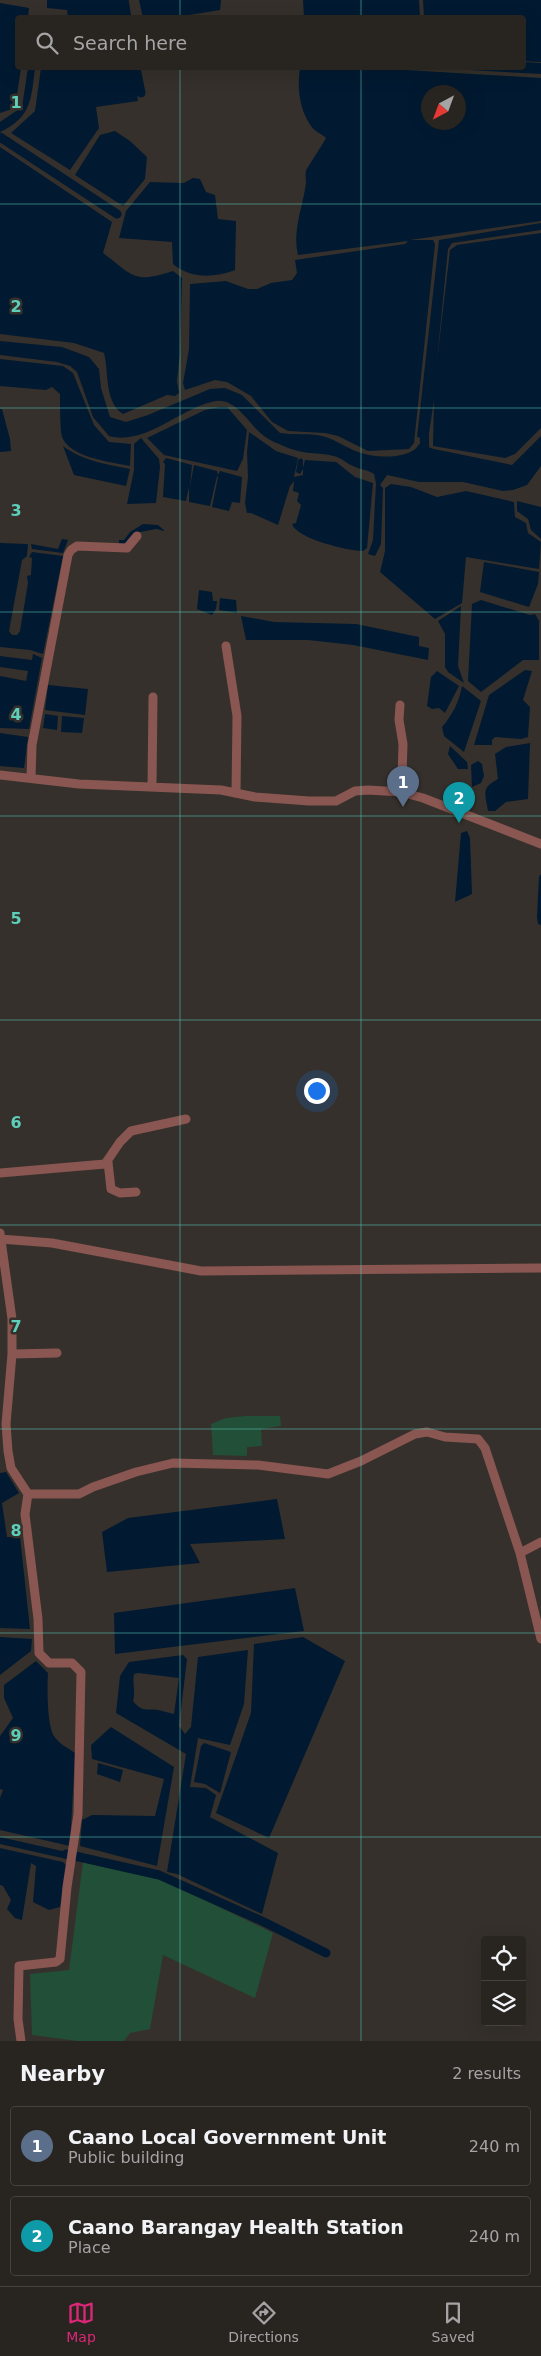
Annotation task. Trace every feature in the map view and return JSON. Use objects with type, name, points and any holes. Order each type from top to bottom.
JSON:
[{"type":"street","points":[[31,778],[32,745],[68,556],[76,546],[127,548],[137,536]]},
{"type":"street","points":[[226,646],[237,716],[236,794]]},
{"type":"street","points":[[152,787],[153,697]]},
{"type":"street","points":[[400,705],[399,720],[403,744],[402,777],[397,786],[400,792]]},
{"type":"street","points":[[0,775],[78,784],[221,790],[255,797],[309,801],[336,801],[355,791],[400,792],[423,798],[541,844]]},
{"type":"street","points":[[136,1192],[120,1193],[112,1189],[108,1162],[120,1142],[131,1131],[186,1119]]},
{"type":"street","points":[[0,1173],[108,1162]]},
{"type":"street","points":[[21,2041],[18,2019],[18,1968],[21,1965],[56,1962],[60,1959],[79,1791],[81,1672],[72,1663],[49,1663],[39,1653],[38,1618],[25,1514],[28,1494],[11,1468],[3,1424],[12,1354],[12,1318],[1,1237],[52,1244],[202,1271],[541,1268]]},
{"type":"street","points":[[12,1354],[57,1353]]},
{"type":"street","points":[[28,1494],[79,1494],[93,1487],[150,1468],[173,1463],[258,1465],[328,1474],[361,1461],[415,1434],[426,1432],[445,1436],[474,1438],[482,1444],[520,1553],[541,1639]]},
{"type":"street","points":[[520,1553],[541,1542]]},
{"type":"green space","points":[[280,1416],[281,1426],[261,1429],[262,1446],[247,1447],[247,1456],[213,1455],[211,1424],[226,1418]]},
{"type":"green space","points":[[83,1862],[163,1880],[273,1933],[255,1998],[163,1955],[150,2029],[130,2033],[124,2041],[78,2041],[32,2035],[30,1974],[69,1970]]},
{"type":"water","points":[[47,0],[120,0],[123,15],[68,15],[67,10],[47,8]]},
{"type":"water","points":[[139,0],[221,0],[220,10],[189,15],[142,15]]},
{"type":"water","points":[[303,0],[419,0],[420,15],[304,15]]},
{"type":"water","points":[[423,0],[541,0],[541,62],[526,61],[526,15],[424,15]]},
{"type":"water","points":[[0,3],[29,8],[28,15],[15,15],[15,70],[21,70],[15,108],[0,113]]},
{"type":"water","points":[[526,62],[541,63],[541,74],[469,70],[526,70]]},
{"type":"water","points":[[28,70],[35,70],[28,106],[18,120],[0,132],[0,122],[22,107]]},
{"type":"water","points":[[41,70],[133,70],[138,101],[96,107],[99,128],[70,170],[11,133],[35,111]]},
{"type":"water","points":[[300,70],[407,70],[541,78],[541,221],[410,240],[433,240],[435,244],[414,443],[409,449],[368,451],[338,436],[325,433],[288,431],[272,422],[251,396],[227,382],[215,380],[185,390],[183,383],[189,349],[190,284],[226,281],[248,289],[257,289],[271,283],[292,280],[297,273],[295,260],[405,244],[408,241],[298,255],[296,237],[306,183],[306,171],[326,138],[312,128],[301,105]]},
{"type":"water","points":[[115,131],[130,141],[147,157],[145,179],[123,206],[75,175],[100,135]]},
{"type":"water","points":[[0,147],[112,222],[103,253],[121,267],[135,276],[150,277],[173,271],[182,278],[180,353],[177,381],[179,393],[175,396],[167,395],[123,414],[117,409],[110,394],[104,353],[74,343],[0,334]]},
{"type":"water","points":[[193,178],[200,179],[206,192],[215,195],[218,219],[236,221],[235,270],[211,276],[195,275],[173,264],[172,242],[119,238],[126,211],[150,182],[184,183]]},
{"type":"water","points":[[541,223],[541,230],[452,243],[448,249],[437,361],[450,250],[457,245],[541,233],[541,428],[515,454],[505,458],[433,446],[434,400],[428,440],[417,437],[439,240]]},
{"type":"water","points":[[0,341],[62,347],[89,357],[99,369],[101,388],[110,417],[126,422],[148,415],[210,389],[225,388],[242,395],[280,433],[322,436],[365,454],[386,457],[402,455],[415,449],[419,444],[434,449],[512,465],[541,436],[541,466],[527,485],[503,491],[463,482],[419,482],[387,475],[380,485],[383,488],[381,544],[375,556],[368,554],[373,540],[376,483],[374,474],[371,472],[349,464],[337,457],[299,451],[275,442],[261,434],[238,409],[224,401],[216,401],[190,410],[150,431],[136,436],[123,438],[109,436],[93,417],[77,372],[70,366],[57,362],[0,355]]},
{"type":"water","points":[[0,359],[63,366],[73,373],[94,425],[109,442],[131,444],[130,466],[89,457],[70,447],[64,440],[61,432],[60,394],[52,387],[46,390],[0,386]]},
{"type":"water","points":[[227,407],[247,430],[243,459],[237,471],[164,455],[147,438],[205,410]]},
{"type":"water","points":[[0,409],[2,409],[10,439],[11,451],[0,452]]},
{"type":"water","points":[[249,432],[276,451],[298,458],[294,477],[303,475],[303,469],[300,474],[296,472],[298,460],[301,458],[303,460],[303,468],[305,460],[336,462],[355,477],[373,483],[367,548],[363,551],[324,543],[303,535],[296,529],[292,524],[296,523],[301,505],[297,501],[299,493],[293,491],[294,481],[290,486],[278,525],[247,513],[245,503],[248,477],[247,452]]},
{"type":"water","points":[[141,438],[159,459],[160,467],[156,503],[127,504],[134,470],[134,444]]},
{"type":"water","points":[[63,446],[87,459],[130,469],[126,486],[74,475]]},
{"type":"water","points":[[166,458],[192,465],[190,486],[194,465],[217,471],[218,475],[220,471],[242,477],[240,503],[232,502],[229,511],[212,507],[217,476],[210,506],[189,502],[189,487],[186,501],[163,497],[165,464],[163,462]]},
{"type":"water","points":[[391,484],[411,487],[437,497],[466,491],[514,502],[515,517],[526,523],[528,533],[541,542],[539,569],[466,557],[462,603],[435,619],[380,572],[385,551],[385,488]]},
{"type":"water","points":[[517,501],[541,507],[541,539],[531,530],[528,519],[517,511]]},
{"type":"water","points":[[143,524],[158,525],[165,531],[156,529],[140,532],[127,546],[119,547],[119,540],[124,540],[130,532]]},
{"type":"water","points":[[62,539],[68,540],[63,553],[32,549],[31,544],[58,549]]},
{"type":"water","points":[[0,543],[28,544],[27,556],[22,560],[9,631],[12,635],[17,635],[20,631],[28,583],[27,576],[31,575],[32,558],[29,557],[32,552],[63,556],[43,654],[30,650],[0,647]]},
{"type":"water","points":[[484,562],[539,572],[538,584],[529,607],[480,592]]},
{"type":"water","points":[[199,590],[212,592],[213,601],[217,601],[216,609],[212,615],[197,609]]},
{"type":"water","points":[[220,598],[236,600],[237,613],[219,610]]},
{"type":"water","points":[[481,600],[530,615],[535,614],[539,621],[539,660],[523,660],[481,692],[468,681],[472,604]]},
{"type":"water","points":[[461,606],[458,666],[464,683],[448,672],[445,667],[445,634],[438,621]]},
{"type":"water","points":[[241,616],[274,622],[356,624],[419,637],[419,646],[429,648],[428,660],[353,645],[308,640],[246,640]]},
{"type":"water","points":[[33,654],[42,658],[29,729],[0,728],[0,676],[26,681],[28,671],[0,667],[0,656],[32,660]]},
{"type":"water","points":[[525,670],[532,671],[523,700],[530,707],[528,737],[521,739],[495,737],[492,740],[492,745],[474,745],[489,695]]},
{"type":"water","points":[[437,671],[459,686],[445,713],[439,708],[432,709],[427,706],[431,677]]},
{"type":"water","points":[[48,685],[88,689],[85,715],[45,710]]},
{"type":"water","points":[[462,686],[481,701],[464,752],[444,736],[442,727],[455,708]]},
{"type":"water","points":[[45,714],[58,716],[57,730],[43,728]]},
{"type":"water","points":[[62,716],[84,718],[82,733],[61,732]]},
{"type":"water","points":[[0,733],[28,737],[24,768],[0,766]]},
{"type":"water","points":[[530,743],[528,799],[506,802],[495,811],[488,811],[486,800],[487,788],[498,779],[495,754],[506,747]]},
{"type":"water","points":[[450,746],[467,762],[468,769],[458,769],[448,754]]},
{"type":"water","points":[[478,761],[482,764],[484,776],[481,783],[472,787],[471,765]]},
{"type":"water","points":[[467,831],[470,838],[472,894],[455,902],[461,833]]},
{"type":"water","points":[[541,874],[541,925],[538,924],[537,917],[539,877]]},
{"type":"water","points":[[6,1472],[19,1493],[2,1503],[7,1537],[20,1537],[30,1629],[0,1628],[0,1473]]},
{"type":"water","points":[[277,1499],[285,1539],[190,1544],[200,1563],[107,1572],[102,1532],[128,1518]]},
{"type":"water","points":[[295,1588],[304,1631],[115,1654],[114,1613]]},
{"type":"water","points":[[0,1637],[32,1639],[31,1651],[0,1675]]},
{"type":"water","points":[[303,1637],[345,1661],[269,1838],[216,1813],[251,1713],[254,1644]]},
{"type":"water","points":[[248,1650],[244,1704],[230,1745],[198,1738],[190,1787],[206,1788],[216,1795],[210,1817],[278,1853],[262,1914],[177,1874],[167,1872],[186,1754],[116,1713],[120,1676],[129,1662],[183,1655],[187,1659],[179,1726],[185,1734],[191,1727],[198,1657]],"holes":[[[134,1674],[179,1678],[174,1714],[142,1709],[133,1701]]]},
{"type":"water","points":[[36,1661],[48,1673],[48,1705],[54,1736],[75,1753],[70,1846],[0,1830],[0,1798],[3,1790],[0,1789],[0,1736],[13,1718],[4,1698],[4,1685]]},
{"type":"water","points":[[111,1727],[174,1767],[157,1866],[80,1846],[82,1820],[92,1815],[155,1816],[164,1779],[92,1759],[91,1745]]},
{"type":"water","points":[[204,1743],[231,1752],[220,1793],[205,1784],[194,1782],[201,1746]]},
{"type":"water","points":[[98,1763],[123,1770],[120,1782],[97,1774]]},
{"type":"water","points":[[0,1837],[71,1853],[71,1860],[0,1844]]},
{"type":"water","points":[[0,1848],[63,1862],[68,1867],[60,1907],[49,1910],[33,1902],[36,1866],[31,1863],[22,1920],[15,1918],[7,1909],[11,1900],[3,1886],[0,1885]]},
{"type":"waterway","points":[[124,0],[126,15]]},
{"type":"waterway","points":[[136,70],[141,93]]},
{"type":"waterway","points":[[0,137],[117,214]]},
{"type":"waterway","points":[[424,427],[425,457]]},
{"type":"waterway","points":[[66,1854],[159,1875],[262,1921],[326,1953]]},
{"type":"place","name":"Caano Local Government Unit","points":[[403,807]]},
{"type":"place","name":"Caano Barangay Health Station","points":[[459,823]]}]
